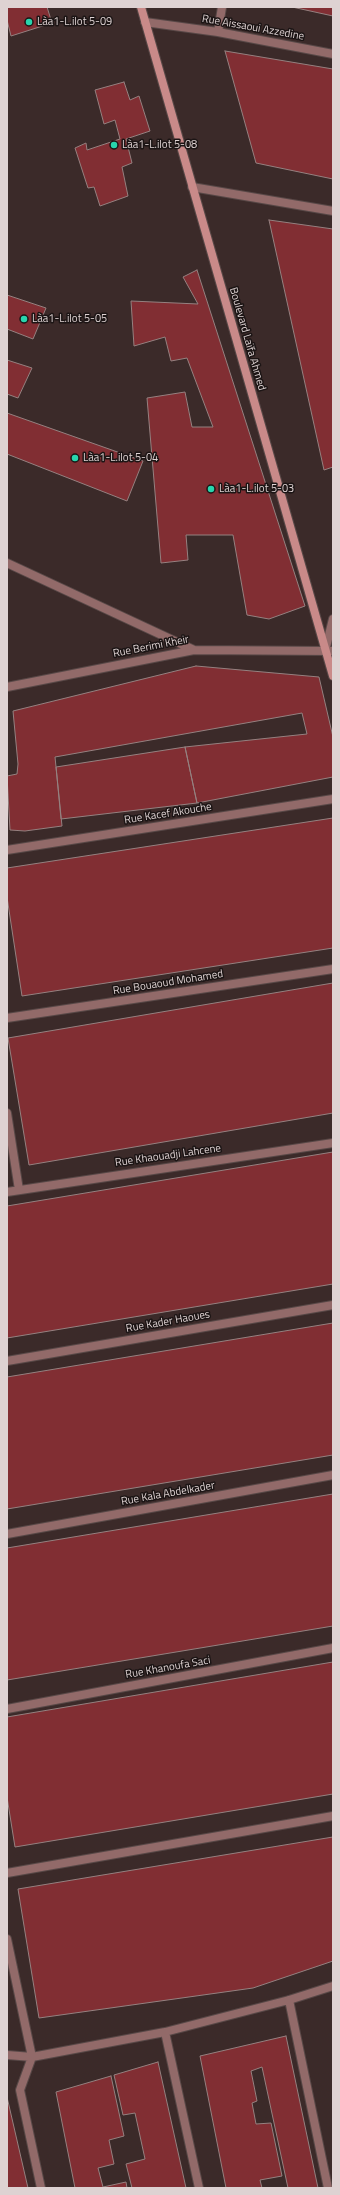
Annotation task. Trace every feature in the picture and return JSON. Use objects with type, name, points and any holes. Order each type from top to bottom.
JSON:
[{"type":"street","name":"Boulevard Laïfa Ahmed","points":[[141,7],[192,187],[329,652],[333,676]]},
{"type":"street","points":[[218,32],[222,7]]},
{"type":"street","name":"Rue Aissaoui Azzedine","points":[[145,22],[218,32],[333,54]]},
{"type":"street","points":[[192,187],[333,211]]},
{"type":"street","points":[[7,563],[194,650]]},
{"type":"street","points":[[329,652],[333,619]]},
{"type":"street","name":"Rue Berimi Kheir","points":[[7,688],[194,650],[329,652]]},
{"type":"street","name":"Rue Kacef Akouche","points":[[7,850],[333,799]]},
{"type":"street","name":"Rue Bouaoud Mohamed","points":[[7,1018],[333,969]]},
{"type":"street","points":[[7,1113],[19,1190]]},
{"type":"street","name":"Rue Khaouadji Lahcene","points":[[7,1192],[333,1143]]},
{"type":"street","name":"Rue Kader Haoues","points":[[7,1361],[333,1305]]},
{"type":"street","name":"Rue Kala Abdelkader","points":[[7,1534],[333,1475]]},
{"type":"street","name":"Rue Khanoufa Saci","points":[[7,1709],[333,1648]]},
{"type":"street","points":[[7,1872],[333,1816]]},
{"type":"street","points":[[7,1939],[32,2057],[20,2090],[41,2188]]},
{"type":"street","points":[[7,2055],[32,2057],[165,2032],[289,2000],[333,1986]]},
{"type":"street","points":[[289,2000],[328,2188]]},
{"type":"street","points":[[165,2032],[199,2188]]},
{"type":"building","name":"Làa1-L.ilot 5-09","points":[[7,7],[47,7],[52,23],[11,36],[7,20]]},
{"type":"building","points":[[292,7],[333,7],[333,16]]},
{"type":"building","points":[[225,51],[333,69],[333,179],[256,163]]},
{"type":"building","name":"Làa1-L.ilot 5-08","points":[[124,82],[130,100],[139,96],[150,131],[126,139],[132,163],[122,167],[128,196],[100,206],[94,187],[88,188],[75,148],[86,143],[87,150],[120,139],[115,120],[104,124],[95,90]]},
{"type":"building","points":[[269,220],[333,229],[333,467],[324,470]]},
{"type":"building","name":"Làa1-L.ilot 5-03","points":[[197,270],[305,606],[269,619],[247,615],[233,535],[186,535],[188,560],[161,563],[147,398],[185,392],[192,427],[213,427],[187,358],[171,361],[165,337],[134,346],[131,301],[198,304],[183,277]]},
{"type":"building","name":"Làa1-L.ilot 5-05","points":[[7,295],[46,308],[33,339],[7,329]]},
{"type":"building","points":[[7,360],[32,368],[18,398],[7,394]]},
{"type":"building","name":"Làa1-L.ilot 5-04","points":[[7,413],[143,461],[127,501],[7,454]]},
{"type":"building","points":[[196,666],[319,677],[333,737],[333,777],[197,803],[185,747],[307,734],[302,713],[55,757],[62,826],[25,831],[10,830],[7,776],[17,774],[18,764],[13,711]]},
{"type":"building","points":[[185,747],[197,803],[61,819],[56,767]]},
{"type":"building","points":[[333,818],[333,948],[22,996],[7,897],[7,868]]},
{"type":"building","points":[[333,983],[333,1113],[29,1165],[8,1038]]},
{"type":"building","points":[[333,1152],[333,1284],[7,1338],[7,1206]]},
{"type":"building","points":[[333,1323],[333,1455],[7,1509],[7,1377]]},
{"type":"building","points":[[333,1494],[333,1626],[7,1680],[7,1548]]},
{"type":"building","points":[[333,1662],[333,1794],[15,1847],[7,1797],[7,1717]]},
{"type":"building","points":[[333,1837],[333,1961],[253,1988],[39,2018],[18,1889]]},
{"type":"building","points":[[286,2036],[318,2188],[288,2188],[262,2067],[251,2071],[257,2101],[252,2103],[256,2124],[271,2123],[282,2176],[260,2180],[262,2188],[226,2188],[200,2056]]},
{"type":"building","points":[[158,2062],[186,2188],[132,2188],[126,2164],[145,2159],[135,2113],[123,2115],[114,2075]]},
{"type":"building","points":[[111,2076],[124,2136],[109,2140],[114,2164],[98,2168],[103,2187],[126,2182],[127,2188],[75,2188],[56,2092]]},
{"type":"building","points":[[7,2097],[28,2188],[7,2188]]},
{"type":"place","name":"Làa1-L.ilot 5-09","points":[[29,22]]},
{"type":"place","name":"Làa1-L.ilot 5-08","points":[[114,145]]},
{"type":"place","name":"Làa1-L.ilot 5-05","points":[[24,319]]},
{"type":"place","name":"Làa1-L.ilot 5-04","points":[[75,458]]},
{"type":"place","name":"Làa1-L.ilot 5-03","points":[[211,489]]}]
